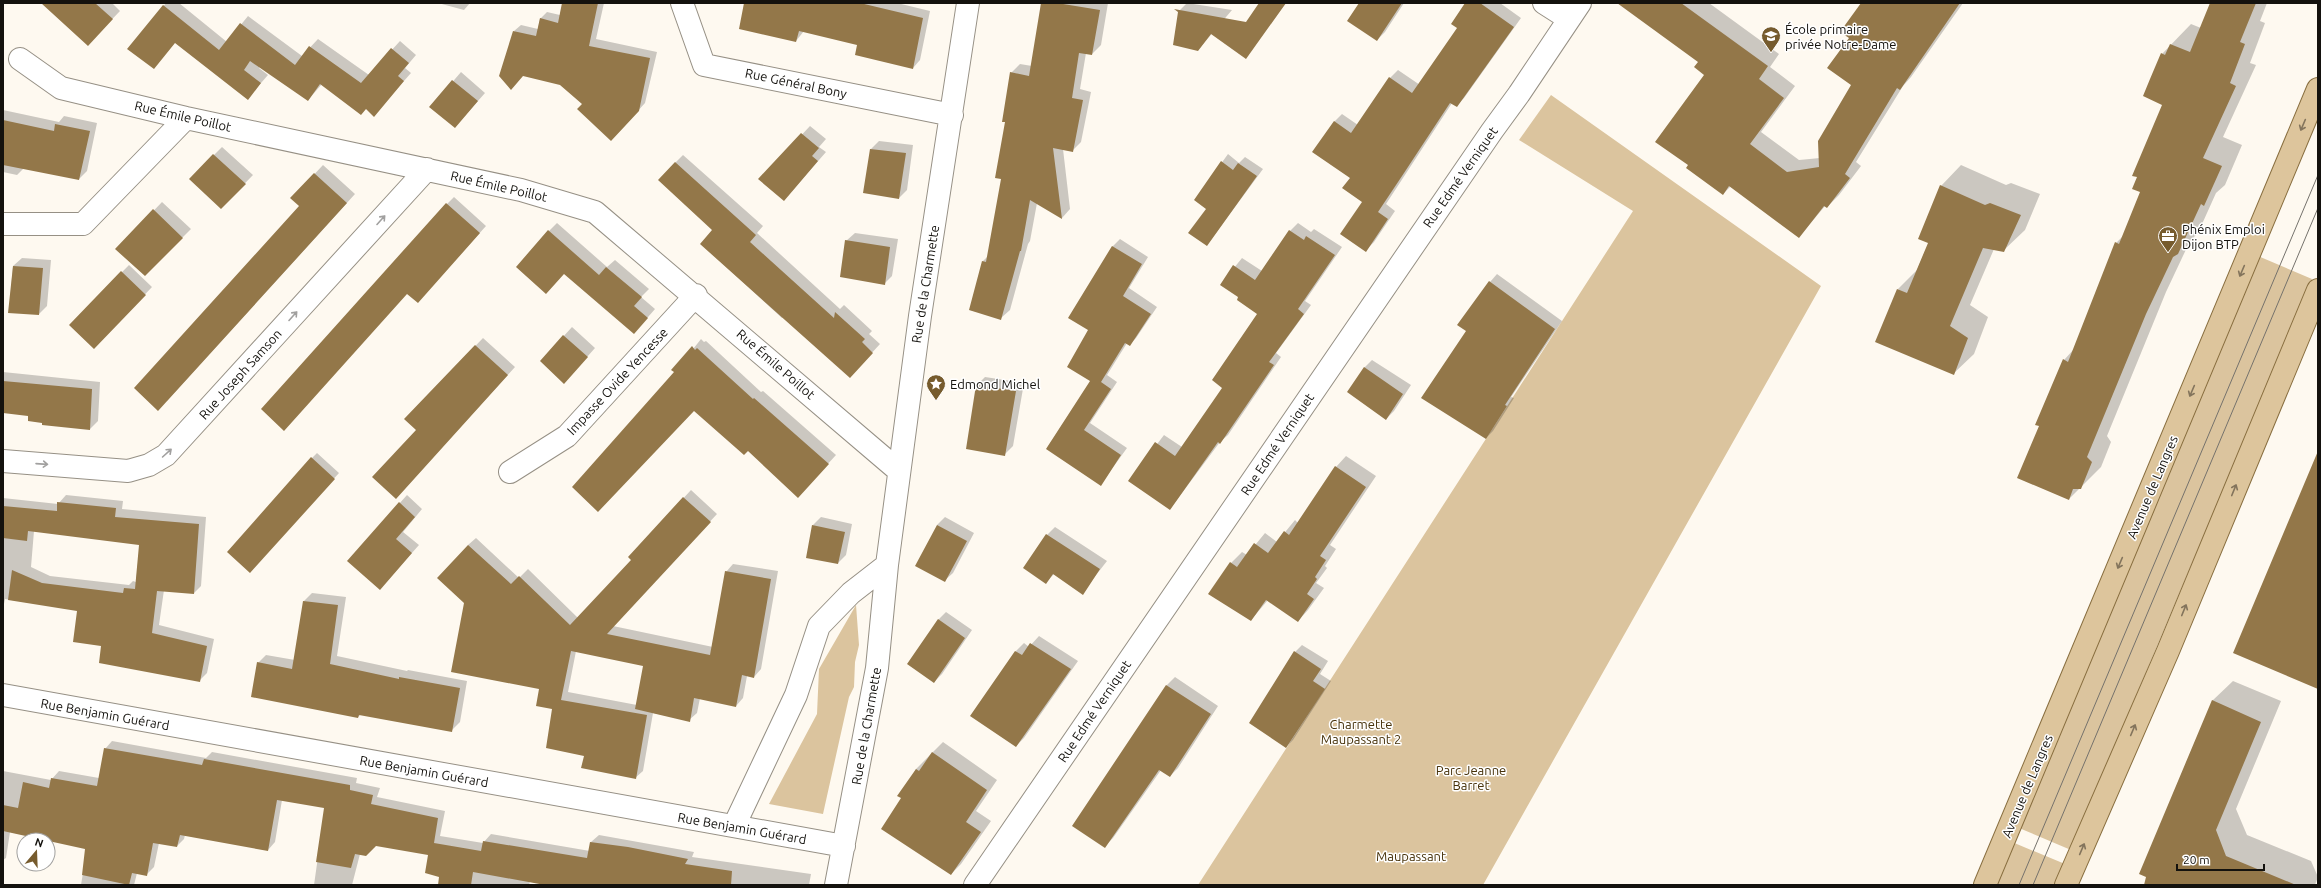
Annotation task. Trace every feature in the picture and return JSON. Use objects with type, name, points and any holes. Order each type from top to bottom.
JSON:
[{"type":"main road","name":"Avenue de Langres","points":[[1985,885],[2318,89]]},
{"type":"main road","points":[[2066,885],[2168,651],[2318,290]]},
{"type":"street","name":"Rue Général Bony","points":[[682,3],[704,64],[952,115]]},
{"type":"street","name":"Rue de la Charmette","points":[[836,885],[877,668],[899,471],[920,316],[968,3]]},
{"type":"street","points":[[1544,3],[1574,11]]},
{"type":"street","name":"Rue Edmé Verniquet","points":[[975,885],[1487,137],[1519,94],[1574,11]]},
{"type":"street","name":"Rue Émile Poillot","points":[[20,60],[61,88],[186,118],[521,190],[595,212],[696,295],[899,471]]},
{"type":"street","points":[[3,224],[82,224],[186,118]]},
{"type":"street","name":"Rue Joseph Samson","points":[[3,461],[128,471],[149,465],[166,455],[427,170]]},
{"type":"street","name":"Impasse Ovide Yencesse","points":[[510,472],[567,436],[696,295]]},
{"type":"street","points":[[734,826],[796,695],[819,626],[851,593],[888,565]]},
{"type":"street","name":"Rue Benjamin Guérard","points":[[3,695],[844,846]]},
{"type":"green space","points":[[1551,95],[1821,286],[1483,885],[1198,885],[1633,211],[1519,140]]},
{"type":"green space","points":[[2258,256],[2312,279],[2071,850],[2019,828]]},
{"type":"green space","points":[[856,605],[859,645],[855,662],[854,687],[849,697],[823,814],[769,804],[817,714],[819,669]]},
{"type":"green space","points":[[2012,842],[2065,864],[2056,885],[1994,885]]},
{"type":"building","points":[[41,3],[95,3],[113,19],[88,46]]},
{"type":"building","points":[[562,3],[598,3],[589,46],[650,58],[639,111],[611,141],[577,109],[582,104],[560,85],[523,76],[511,90],[499,76],[513,31],[536,36],[540,18],[558,23]]},
{"type":"building","points":[[744,3],[860,3],[923,18],[913,69],[855,55],[857,45],[799,31],[796,42],[739,29]]},
{"type":"building","points":[[1041,3],[1057,3],[1100,10],[1092,55],[1079,53],[1072,98],[1083,100],[1073,152],[1053,148],[1062,219],[1030,200],[1021,251],[1001,320],[969,310],[982,261],[986,262],[1001,179],[995,178],[1005,122],[1002,122],[1010,72],[1029,76]]},
{"type":"building","points":[[1259,3],[1286,3],[1246,59],[1211,34],[1198,51],[1173,45],[1178,12],[1174,9],[1246,22]]},
{"type":"building","points":[[1359,3],[1402,3],[1377,41],[1347,21]]},
{"type":"building","points":[[1465,3],[1480,3],[1514,27],[1457,107],[1450,103],[1378,212],[1388,219],[1366,252],[1340,234],[1362,202],[1342,188],[1350,178],[1312,152],[1334,121],[1351,133],[1389,77],[1412,93],[1457,28],[1451,24]]},
{"type":"building","points":[[1617,3],[1681,3],[1768,66],[1759,79],[1784,98],[1750,144],[1787,172],[1819,167],[1818,141],[1851,85],[1827,68],[1849,38],[1840,32],[1861,3],[1960,3],[1900,90],[1897,88],[1845,174],[1850,178],[1827,208],[1824,206],[1799,238],[1729,186],[1723,195],[1686,168],[1688,165],[1655,142],[1704,75],[1694,67],[1698,62]]},
{"type":"building","points":[[2210,3],[2256,3],[2240,42],[2245,44],[2230,83],[2236,86],[2203,158],[2222,166],[2204,206],[2201,204],[2178,254],[2173,257],[2146,314],[2087,457],[2092,462],[2081,489],[2073,489],[2069,500],[2017,478],[2039,426],[2035,425],[2063,359],[2068,362],[2115,242],[2119,244],[2140,192],[2132,189],[2137,177],[2132,176],[2162,105],[2143,96],[2161,53],[2165,55],[2170,44],[2190,52]]},
{"type":"building","points":[[163,5],[219,50],[240,23],[295,65],[309,46],[361,83],[391,48],[409,63],[398,76],[404,81],[374,117],[366,109],[361,115],[320,84],[308,101],[250,61],[244,70],[261,83],[248,100],[175,43],[154,69],[127,49]]},
{"type":"building","points":[[452,80],[478,101],[455,128],[429,107]]},
{"type":"building","points":[[3,120],[54,131],[55,124],[90,131],[79,180],[3,165]]},
{"type":"building","points":[[801,133],[819,148],[812,156],[818,161],[784,201],[758,179]]},
{"type":"building","points":[[870,149],[906,153],[899,199],[863,193]]},
{"type":"building","points":[[213,154],[246,184],[221,209],[189,179]]},
{"type":"building","points":[[1221,161],[1233,170],[1238,163],[1257,176],[1207,246],[1188,233],[1206,209],[1194,200]]},
{"type":"building","points":[[675,162],[756,235],[750,242],[834,318],[835,312],[865,339],[862,342],[873,353],[850,378],[700,244],[712,230],[658,180]]},
{"type":"building","points":[[314,173],[347,203],[158,411],[134,388],[299,206],[290,198]]},
{"type":"building","points":[[1940,185],[1985,205],[1990,203],[2021,215],[2004,252],[1983,248],[1950,326],[1968,338],[1954,375],[1875,342],[1897,289],[1907,293],[1928,243],[1918,239]]},
{"type":"building","points":[[446,203],[480,233],[418,303],[407,294],[284,431],[261,409]]},
{"type":"building","points":[[153,209],[183,238],[145,276],[115,249]]},
{"type":"building","points":[[548,230],[599,275],[606,267],[642,297],[634,306],[648,318],[634,334],[564,274],[546,294],[516,267]]},
{"type":"building","points":[[1289,230],[1304,240],[1306,236],[1335,255],[1298,309],[1304,314],[1269,362],[1274,365],[1220,444],[1218,442],[1170,510],[1128,481],[1155,442],[1175,456],[1222,388],[1212,380],[1257,314],[1237,300],[1238,297],[1220,285],[1233,265],[1255,280]]},
{"type":"building","points":[[845,240],[890,247],[885,285],[840,277]]},
{"type":"building","points":[[1112,246],[1142,264],[1123,296],[1151,314],[1130,346],[1125,343],[1101,382],[1111,389],[1084,430],[1121,455],[1101,486],[1046,449],[1090,381],[1067,367],[1088,330],[1068,318]]},
{"type":"building","points":[[13,266],[43,268],[39,315],[8,313]]},
{"type":"building","points":[[121,271],[146,295],[94,349],[69,325]]},
{"type":"building","points":[[1489,281],[1555,329],[1505,405],[1507,406],[1486,439],[1421,398],[1466,331],[1457,325]]},
{"type":"building","points":[[563,335],[588,357],[564,384],[540,361]]},
{"type":"building","points":[[475,345],[508,375],[396,499],[372,477],[416,430],[404,419]]},
{"type":"building","points":[[692,346],[695,350],[697,348],[753,399],[754,398],[829,464],[798,498],[748,451],[744,455],[694,411],[598,512],[572,487],[674,372],[671,370]]},
{"type":"building","points":[[1364,367],[1403,394],[1386,420],[1347,392]]},
{"type":"building","points":[[3,381],[92,389],[90,430],[42,425],[42,423],[28,421],[28,416],[3,413]]},
{"type":"building","points":[[976,385],[1016,391],[1005,456],[966,449]]},
{"type":"building","points":[[2318,451],[2318,689],[2233,653]]},
{"type":"building","points":[[311,457],[335,479],[250,573],[227,552]]},
{"type":"building","points":[[1335,466],[1366,487],[1320,556],[1326,560],[1315,577],[1317,579],[1307,594],[1314,599],[1298,622],[1266,600],[1251,621],[1208,594],[1230,562],[1237,567],[1254,543],[1268,553],[1284,531],[1289,535]]},
{"type":"building","points":[[683,497],[711,522],[607,634],[710,655],[725,571],[771,579],[754,678],[742,675],[736,707],[694,698],[690,722],[635,709],[643,666],[571,651],[561,700],[647,715],[636,779],[581,768],[584,756],[546,748],[552,709],[536,706],[539,689],[451,672],[464,603],[437,578],[468,545],[511,584],[519,576],[570,625],[631,560],[628,557]]},
{"type":"building","points":[[57,502],[116,508],[115,517],[199,524],[194,594],[157,591],[152,633],[207,646],[200,682],[99,663],[101,646],[73,642],[77,611],[8,600],[12,570],[42,583],[123,593],[124,588],[135,589],[139,545],[28,531],[27,541],[3,538],[3,506],[57,511]]},
{"type":"building","points":[[399,502],[415,517],[396,539],[412,553],[380,590],[347,561]]},
{"type":"building","points":[[812,525],[845,532],[838,564],[806,558]]},
{"type":"building","points":[[937,525],[967,541],[945,582],[915,566]]},
{"type":"building","points":[[1046,534],[1100,569],[1083,595],[1053,574],[1046,584],[1023,568]]},
{"type":"building","points":[[303,601],[338,605],[330,664],[399,679],[399,677],[460,688],[452,732],[359,715],[358,718],[251,697],[257,662],[292,669]]},
{"type":"building","points":[[938,619],[965,638],[934,683],[907,664]]},
{"type":"building","points":[[1030,643],[1071,669],[1016,747],[970,716],[1015,651],[1022,655]]},
{"type":"building","points":[[1294,651],[1321,669],[1313,681],[1325,689],[1286,748],[1249,723]]},
{"type":"building","points":[[1166,685],[1211,714],[1170,777],[1159,770],[1105,848],[1072,826]]},
{"type":"building","points":[[2212,700],[2261,722],[2216,830],[2226,856],[2296,885],[2144,885],[2146,877],[2139,874]]},
{"type":"building","points":[[104,748],[202,765],[204,759],[350,785],[350,790],[373,795],[371,804],[438,818],[434,843],[481,851],[483,841],[587,858],[590,842],[628,847],[688,859],[685,864],[732,871],[731,885],[545,885],[473,872],[471,885],[438,885],[439,877],[425,873],[428,855],[376,846],[366,856],[355,854],[351,868],[316,862],[324,808],[277,800],[268,851],[180,835],[177,847],[153,843],[147,876],[132,873],[129,885],[82,875],[85,849],[56,843],[56,832],[16,832],[16,834],[3,831],[3,805],[18,808],[23,782],[49,788],[51,778],[97,786]]},
{"type":"building","points":[[932,752],[987,790],[966,822],[981,832],[951,875],[881,829],[901,798],[897,796],[916,769],[919,771]]},
{"type":"tram line","points":[[2019,885],[2318,175]]},
{"type":"tram line","points":[[2033,885],[2318,208]]},
{"type":"place","name":"École primaire privée Notre-Dame","points":[[1771,53]]},
{"type":"place","name":"Phénix Emploi Dijon BTP","points":[[2168,253]]},
{"type":"place","name":"Edmond Michel","points":[[936,401]]},
{"type":"park label","name":"Charmette Maupassant 2","points":[[1361,732]]},
{"type":"park label","name":"Parc Jeanne Barret","points":[[1471,778]]},
{"type":"park label","name":"Maupassant","points":[[1411,856]]}]
